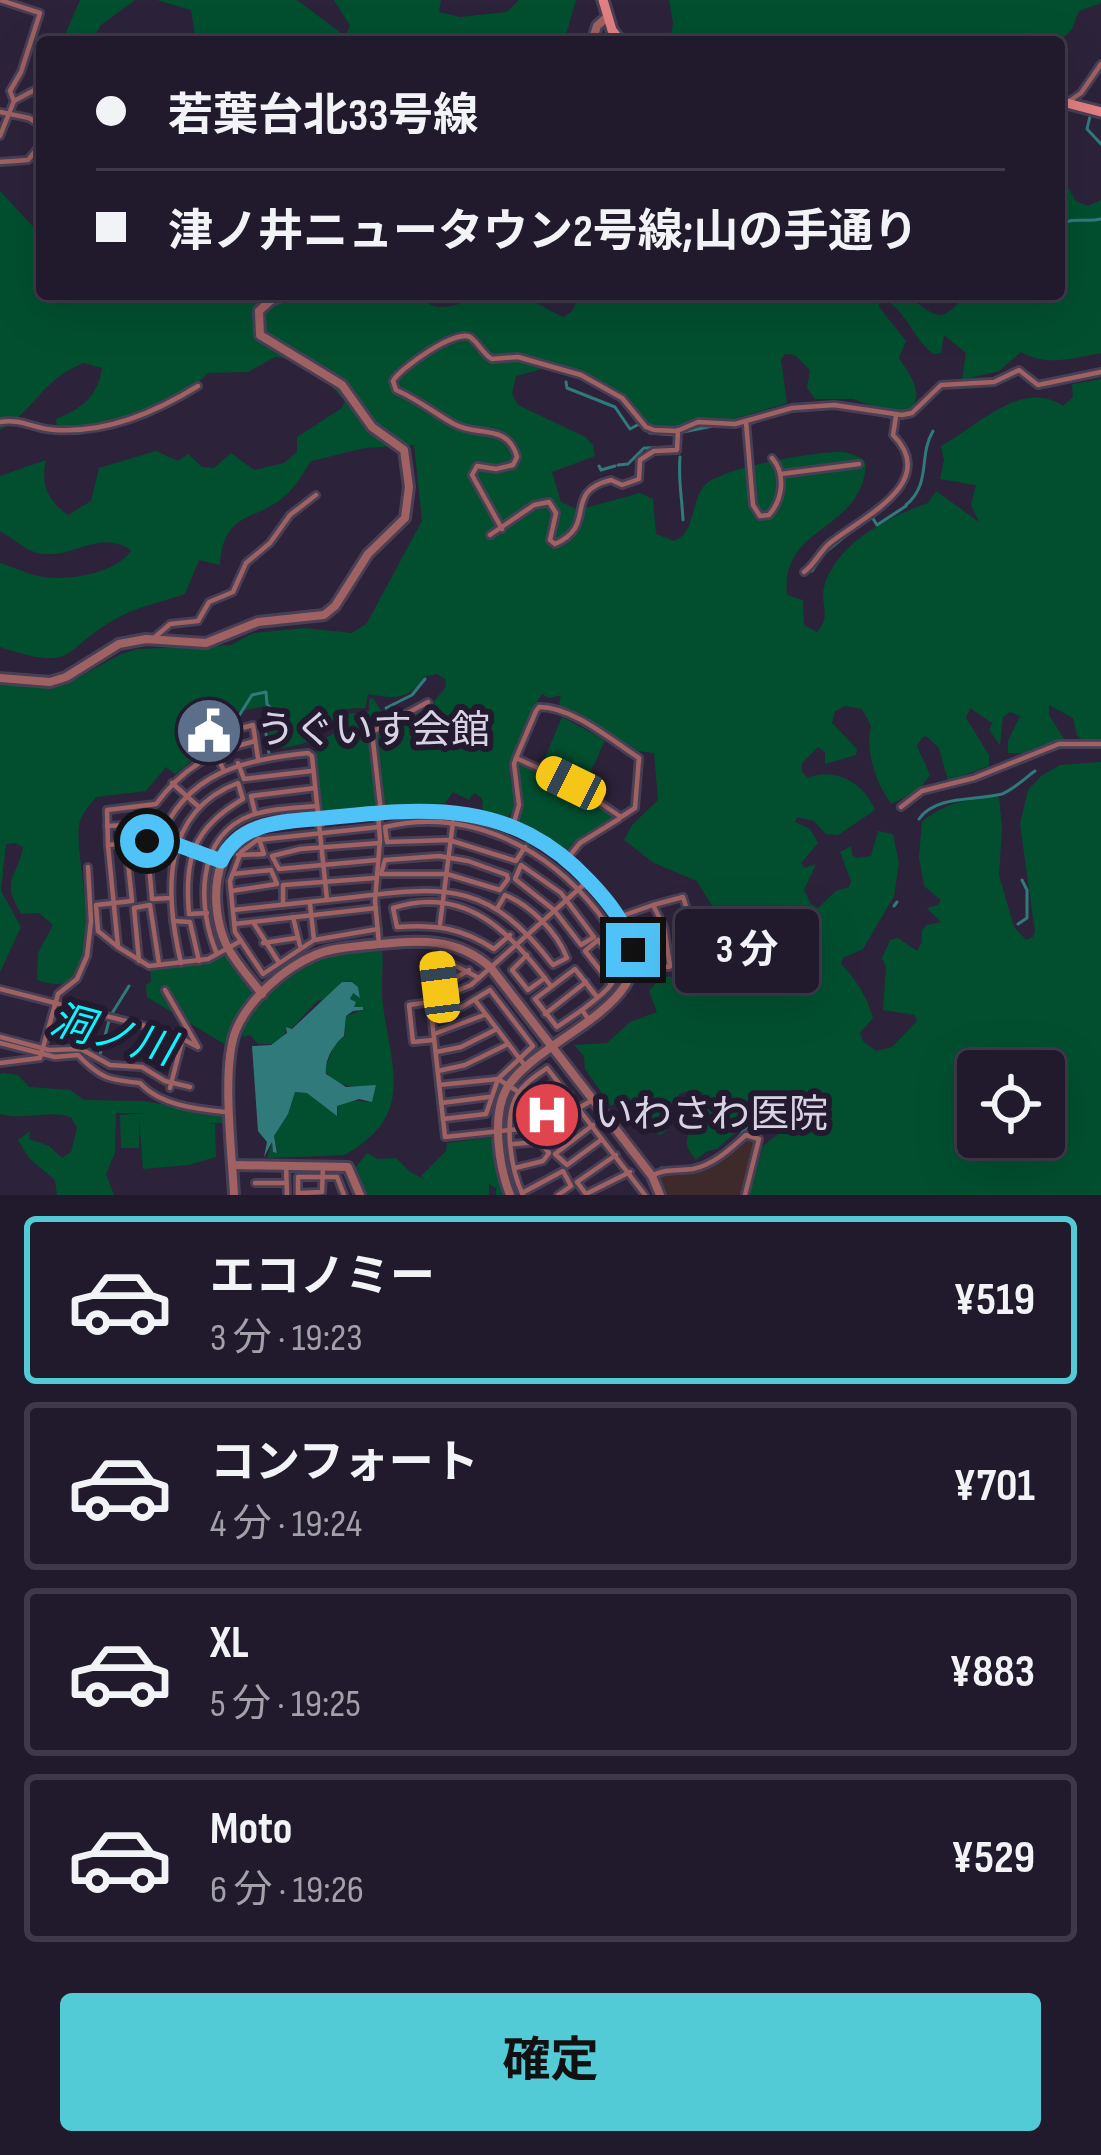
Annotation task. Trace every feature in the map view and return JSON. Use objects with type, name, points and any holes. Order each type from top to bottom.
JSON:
[{"type":"main road","points":[[603,0],[618,36]]},
{"type":"main road","points":[[1065,103],[1101,112]]},
{"type":"street","points":[[0,0],[26,4],[40,13],[10,91],[14,101]]},
{"type":"street","points":[[594,36],[607,17]]},
{"type":"street","points":[[1065,101],[1082,93],[1101,64]]},
{"type":"street","points":[[0,136],[4,113],[14,101],[36,89]]},
{"type":"street","points":[[4,113],[36,122]]},
{"type":"street","points":[[0,162],[28,160],[36,150]]},
{"type":"street","points":[[0,678],[50,682],[119,644],[152,639],[200,644],[258,622],[324,616],[368,554],[405,518],[409,487],[404,451],[372,428],[342,385],[316,366],[266,343],[260,335],[259,311],[271,300]]},
{"type":"street","points":[[502,529],[473,471],[477,466],[513,465],[514,447],[491,430],[452,423],[396,389],[394,377],[422,354],[466,335],[488,358],[518,357],[581,375],[622,398],[646,427],[679,430],[698,422],[746,422],[792,408],[841,404],[896,416],[913,413],[945,384],[998,381],[1019,370],[1036,384],[1057,384],[1101,372]]},
{"type":"street","points":[[0,422],[16,419],[62,430],[106,425],[155,412],[198,386]]},
{"type":"street","points":[[804,572],[826,545],[881,508],[907,475],[903,446],[893,436],[896,416]]},
{"type":"street","points":[[746,422],[752,500],[760,516],[769,515],[778,502],[781,474],[772,458]]},
{"type":"street","points":[[490,535],[528,508],[549,502],[556,513],[550,540],[562,542],[580,521],[588,488],[639,479],[640,460],[649,452],[677,450],[679,430]]},
{"type":"street","points":[[781,474],[859,464]]},
{"type":"street","points":[[152,639],[170,624],[198,621],[209,602],[233,592],[246,563],[270,543],[290,515],[316,495]]},
{"type":"street","points":[[380,944],[375,878],[380,827],[372,732],[428,702]]},
{"type":"street","points":[[513,826],[519,805],[513,773],[539,707],[551,707],[593,728],[638,758],[635,808],[580,843],[567,859]]},
{"type":"street","points":[[224,769],[209,737],[230,729],[251,724],[258,758]]},
{"type":"street","points":[[118,947],[106,810],[156,804],[172,783],[216,752],[255,741]]},
{"type":"street","points":[[901,807],[922,791],[974,778],[1059,744],[1101,744]]},
{"type":"street","points":[[160,840],[187,796],[224,769],[258,758],[308,753],[327,900]]},
{"type":"street","points":[[517,758],[571,783],[621,817]]},
{"type":"street","points":[[238,764],[244,779],[313,771]]},
{"type":"street","points":[[172,783],[199,808]]},
{"type":"street","points":[[181,963],[170,898],[169,873],[176,844],[199,808],[223,789],[240,784],[243,799],[217,815],[193,850],[187,868],[189,912],[219,914],[444,890],[497,908],[529,934],[554,965],[567,958],[542,922],[507,894],[497,908]]},
{"type":"street","points":[[256,813],[251,796],[315,788]]},
{"type":"street","points":[[217,954],[204,881],[209,856],[231,826],[256,813],[317,806]]},
{"type":"street","points":[[262,994],[222,934],[217,888],[223,861],[235,841],[255,827],[423,808],[455,811],[513,826],[567,859],[619,917],[631,940],[633,964],[620,994],[508,1086],[500,1105],[500,1132],[510,1195]]},
{"type":"street","points":[[440,925],[455,811]]},
{"type":"street","points":[[107,826],[167,823]]},
{"type":"street","points":[[525,847],[516,861],[451,841],[388,842],[385,827],[453,824],[525,847],[559,868],[616,937],[619,967],[598,997],[558,1027],[535,1000],[575,969],[598,997]]},
{"type":"street","points":[[268,981],[239,942],[234,924],[230,874],[238,855],[259,839],[380,827]]},
{"type":"street","points":[[238,855],[263,854],[259,839]]},
{"type":"street","points":[[108,845],[160,840],[233,865]]},
{"type":"street","points":[[147,841],[152,899],[170,898]]},
{"type":"street","points":[[126,843],[132,901],[96,905],[98,932],[139,961],[159,965],[200,961],[239,942]]},
{"type":"street","points":[[377,860],[278,869],[272,856],[380,843]]},
{"type":"street","points":[[449,857],[495,870],[508,879],[500,890],[447,874],[381,874],[385,860],[449,857]]},
{"type":"street","points":[[521,865],[566,900],[594,937],[580,945],[554,910],[514,879],[521,865]]},
{"type":"street","points":[[0,1063],[34,1061],[42,1051],[63,987],[76,979],[87,956],[92,892],[88,867]]},
{"type":"street","points":[[230,874],[272,870],[277,884],[230,891]]},
{"type":"street","points":[[284,905],[283,886],[375,878]]},
{"type":"street","points":[[486,1014],[413,1042],[409,1005],[442,999],[479,978],[589,880]]},
{"type":"street","points":[[619,917],[683,897],[698,944],[698,962]]},
{"type":"street","points":[[310,902],[314,940]]},
{"type":"street","points":[[139,961],[134,908],[150,904],[159,965]]},
{"type":"street","points":[[393,939],[394,906],[443,904],[477,914],[510,934],[551,986]]},
{"type":"street","points":[[653,905],[664,927],[670,967]]},
{"type":"street","points":[[234,924],[376,908]]},
{"type":"street","points":[[292,917],[296,938],[309,953]]},
{"type":"street","points":[[172,921],[190,922],[200,961]]},
{"type":"street","points":[[254,922],[278,962]]},
{"type":"street","points":[[396,926],[440,925],[466,932],[494,949],[510,934]]},
{"type":"street","points":[[263,974],[314,940],[378,929]]},
{"type":"street","points":[[263,943],[296,938]]},
{"type":"street","points":[[234,1195],[232,1045],[241,1020],[262,994],[311,957],[330,950],[423,940],[450,944],[491,968],[652,1176],[660,1195]]},
{"type":"street","points":[[611,984],[585,950],[598,940],[619,967]]},
{"type":"street","points":[[633,964],[670,967],[728,957],[716,941],[698,944]]},
{"type":"street","points":[[512,968],[527,955]]},
{"type":"street","points":[[442,999],[440,958],[479,978]]},
{"type":"street","points":[[505,961],[528,990]]},
{"type":"street","points":[[440,987],[469,970]]},
{"type":"street","points":[[520,998],[545,978]]},
{"type":"street","points":[[545,1014],[586,982]]},
{"type":"street","points":[[0,989],[169,1032],[198,1047],[165,990]]},
{"type":"street","points":[[432,1016],[491,990],[533,1046]]},
{"type":"street","points":[[475,1000],[527,1068]]},
{"type":"street","points":[[430,1001],[448,1138],[547,1126],[593,1100]]},
{"type":"street","points":[[582,1010],[589,1020]]},
{"type":"street","points":[[81,1049],[92,1012]]},
{"type":"street","points":[[514,1021],[521,1015]]},
{"type":"street","points":[[436,1052],[461,1047],[497,1029]]},
{"type":"street","points":[[0,1040],[78,1055],[92,1071],[118,1082],[140,1083],[153,1097],[192,1109],[231,1113]]},
{"type":"street","points":[[170,1085],[182,1041]]},
{"type":"street","points":[[443,1119],[484,1115],[498,1079],[541,1041]]},
{"type":"street","points":[[438,1071],[465,1065],[508,1044]]},
{"type":"street","points":[[42,1051],[81,1049],[110,1066],[142,1067],[170,1085],[190,1087]]},
{"type":"street","points":[[558,1195],[571,1186],[563,1172],[523,1194],[515,1168],[512,1112],[518,1093],[547,1067],[644,1194]]},
{"type":"street","points":[[439,1085],[498,1079],[518,1093],[536,1093],[560,1081]]},
{"type":"street","points":[[512,1112],[538,1110],[571,1095]]},
{"type":"street","points":[[441,1103],[489,1097]]},
{"type":"street","points":[[593,1125],[555,1154],[567,1165],[603,1139]]},
{"type":"street","points":[[652,1176],[661,1170],[688,1170],[712,1162],[746,1135],[759,1139],[745,1195]]},
{"type":"street","points":[[513,1144],[540,1142],[549,1153],[533,1165],[515,1168]]},
{"type":"street","points":[[616,1155],[580,1178],[577,1182],[586,1194],[630,1172]]},
{"type":"street","points":[[232,1165],[352,1170],[360,1195]]},
{"type":"street","points":[[286,1165],[287,1195]]},
{"type":"street","points":[[323,1166],[323,1178],[322,1192],[298,1194],[298,1177],[323,1178],[337,1177],[344,1195]]},
{"type":"street","points":[[260,1183],[286,1183]]},
{"type":"street","points":[[268,1183],[269,1195]]},
{"type":"street","points":[[632,1194],[644,1194]]},
{"type":"shaded area","points":[[80,0],[135,0],[101,25],[95,36],[65,36]]},
{"type":"shaded area","points":[[157,0],[297,0],[345,36],[195,36],[191,10]]},
{"type":"shaded area","points":[[334,0],[441,0],[439,12],[460,17],[507,12],[519,0],[576,0],[566,36],[345,36],[350,26]]},
{"type":"shaded area","points":[[669,0],[1101,0],[1079,11],[1065,36],[671,36]]},
{"type":"shaded area","points":[[1065,183],[1076,201],[1088,206],[1101,200],[1101,353],[1050,360],[1021,352],[999,371],[962,380],[966,353],[944,335],[941,353],[933,354],[884,300],[914,300],[936,314],[949,311],[960,300],[1065,300]]},
{"type":"shaded area","points":[[0,191],[36,230],[36,300],[424,300],[441,307],[461,300],[531,300],[563,317],[577,300],[880,300],[879,307],[906,341],[899,358],[916,390],[910,410],[886,411],[853,399],[815,399],[807,388],[810,370],[795,355],[785,354],[781,360],[787,403],[727,421],[698,418],[679,427],[656,428],[622,394],[560,364],[516,376],[512,394],[518,405],[593,445],[595,456],[552,472],[561,502],[578,510],[640,493],[653,499],[656,534],[674,541],[690,524],[700,492],[714,479],[806,455],[839,452],[863,459],[861,487],[850,504],[807,541],[788,572],[787,595],[803,600],[804,625],[817,632],[824,621],[824,587],[830,571],[866,533],[928,503],[936,491],[979,522],[971,505],[976,485],[940,479],[941,446],[1015,401],[1047,399],[1063,406],[1073,397],[1072,384],[1101,379],[1101,740],[1083,742],[1073,718],[1049,705],[1049,715],[1064,739],[1008,753],[1008,741],[1020,716],[1010,712],[1003,717],[1000,745],[989,730],[992,723],[970,708],[966,718],[989,755],[989,766],[948,781],[939,748],[926,736],[917,746],[930,775],[919,790],[891,804],[873,767],[871,726],[862,709],[845,706],[835,711],[832,723],[857,749],[856,755],[825,764],[825,752],[818,747],[802,763],[802,772],[808,778],[828,774],[848,780],[864,792],[875,810],[838,835],[826,834],[814,821],[797,817],[795,822],[810,829],[818,843],[801,863],[804,868],[816,864],[804,890],[818,908],[836,891],[849,887],[840,852],[851,846],[857,858],[871,856],[878,831],[893,834],[899,863],[894,896],[863,949],[843,958],[841,964],[868,1003],[873,1018],[860,1033],[876,1051],[892,1047],[917,1021],[915,1015],[883,1010],[886,967],[882,958],[890,940],[898,938],[917,951],[922,930],[941,922],[927,908],[941,900],[924,886],[919,857],[922,822],[958,802],[999,797],[999,875],[1014,927],[1026,940],[1035,932],[1020,824],[1028,790],[1060,765],[1101,762],[1101,1195],[749,1195],[763,1146],[785,1129],[781,1119],[755,1115],[717,1149],[696,1160],[687,1139],[706,1108],[702,1092],[679,1094],[666,1131],[659,1135],[637,1105],[621,1101],[611,1106],[574,1045],[607,1043],[630,1022],[657,1012],[649,991],[662,976],[700,980],[715,969],[750,974],[761,964],[726,929],[697,881],[654,863],[624,840],[632,825],[658,800],[654,753],[638,751],[559,705],[561,695],[542,694],[522,733],[511,766],[514,803],[507,818],[483,812],[482,798],[474,793],[469,800],[453,792],[445,803],[385,806],[376,733],[434,701],[446,687],[445,679],[437,674],[424,677],[412,691],[399,696],[368,694],[365,708],[341,709],[329,728],[294,746],[272,749],[264,706],[234,713],[235,723],[217,729],[213,721],[202,726],[206,750],[175,774],[166,767],[146,791],[96,797],[83,815],[79,838],[85,951],[78,973],[63,983],[37,980],[38,953],[53,925],[39,913],[21,914],[11,886],[23,847],[6,844],[1,891],[21,927],[0,972],[0,683],[42,688],[65,685],[137,649],[231,645],[253,633],[304,628],[352,633],[367,623],[422,521],[414,445],[365,448],[311,461],[288,493],[235,525],[220,565],[199,560],[185,594],[121,616],[58,657],[0,647],[0,563],[38,576],[75,577],[115,565],[131,550],[108,542],[56,554],[27,548],[0,531],[0,476],[46,460],[47,491],[68,515],[91,501],[99,468],[156,451],[178,461],[188,454],[202,467],[214,468],[231,453],[254,470],[284,463],[297,452],[297,437],[342,408],[345,401],[318,372],[294,359],[275,357],[248,372],[208,373],[177,397],[138,414],[57,428],[56,419],[80,406],[97,387],[102,368],[84,363],[58,378],[0,430]]},
{"type":"shaded area","points":[[373,698],[388,722],[370,730],[378,808],[320,814],[316,743],[343,729],[347,714],[369,711]]},
{"type":"shaded area","points":[[562,717],[605,740],[586,783],[544,760]]},
{"type":"shaded area","points":[[517,767],[567,784],[615,819],[580,840],[568,854],[518,821],[522,803]]},
{"type":"shaded area","points":[[382,950],[382,997],[394,1089],[382,1124],[344,1155],[267,1158],[272,1142],[273,1152],[278,1153],[274,1136],[295,1092],[307,1093],[338,1116],[338,1106],[352,1100],[371,1098],[372,1102],[376,1085],[347,1086],[325,1069],[335,1043],[345,1036],[346,1016],[363,1010],[350,999],[353,993],[360,998],[352,981],[341,982],[325,1001],[318,1000],[292,1028],[286,1027],[285,1036],[271,1044],[258,1044],[250,1035],[242,1037],[253,1012],[273,989],[311,963],[337,954]]},
{"type":"shaded area","points":[[224,953],[253,989],[226,1045],[147,997],[146,985],[151,982],[150,968],[201,963]]},
{"type":"shaded area","points":[[342,982],[358,987],[360,998],[353,993],[350,999],[363,1010],[346,1016],[344,1036],[330,1053],[326,1074],[346,1087],[376,1085],[372,1102],[359,1099],[337,1106],[337,1116],[307,1093],[295,1092],[274,1136],[277,1153],[272,1142],[264,1157],[267,1142],[258,1131],[252,1046],[271,1045]]},
{"type":"shaded area","points":[[0,1074],[18,1075],[29,1087],[70,1090],[84,1100],[143,1101],[224,1115],[226,1123],[205,1123],[215,1124],[216,1157],[143,1169],[139,1117],[139,1148],[121,1148],[120,1115],[148,1113],[116,1113],[115,1153],[106,1174],[114,1195],[57,1195],[55,1180],[29,1158],[18,1140],[30,1131],[29,1139],[49,1146],[62,1158],[71,1152],[77,1128],[71,1117],[62,1115],[0,1114]]},
{"type":"shaded area","points":[[495,1137],[507,1195],[496,1195],[496,1188],[489,1184],[489,1195],[366,1195],[356,1167],[367,1153],[378,1159],[396,1158],[424,1179],[421,1176],[446,1151],[447,1143]]},
{"type":"shaded area","points":[[746,1137],[757,1139],[744,1195],[666,1195],[657,1176],[722,1160]]},
{"type":"waterway","points":[[597,0],[612,36]]},
{"type":"waterway","points":[[1091,112],[1087,129],[1101,144]]},
{"type":"waterway","points":[[1065,223],[1101,219]]},
{"type":"waterway","points":[[566,382],[567,388],[615,407],[630,429],[639,424],[650,433],[675,435]]},
{"type":"waterway","points":[[954,386],[974,385]]},
{"type":"waterway","points":[[812,409],[833,407]]},
{"type":"waterway","points":[[854,410],[895,418]]},
{"type":"waterway","points":[[749,424],[768,417]]},
{"type":"waterway","points":[[717,426],[743,425]]},
{"type":"waterway","points":[[683,432],[713,426]]},
{"type":"waterway","points":[[906,505],[919,488],[933,431]]},
{"type":"waterway","points":[[618,465],[628,464],[644,448],[672,447]]},
{"type":"waterway","points":[[680,457],[683,520]]},
{"type":"waterway","points":[[599,466],[601,470],[615,466]]},
{"type":"waterway","points":[[873,516],[888,503]]},
{"type":"waterway","points":[[872,517],[877,525],[906,506]]},
{"type":"waterway","points":[[828,550],[859,525]]},
{"type":"waterway","points":[[812,571],[825,552]]},
{"type":"waterway","points":[[386,708],[412,695],[425,679]]},
{"type":"waterway","points":[[238,724],[252,695],[266,692],[274,712],[265,727],[269,754]]},
{"type":"waterway","points":[[919,819],[946,802],[1002,794],[1035,771]]},
{"type":"waterway","points":[[1018,924],[1027,918],[1027,890],[1022,880]]},
{"type":"waterway","points":[[894,906],[897,902]]},
{"type":"waterway","name":"洞ノ川","points":[[111,1015],[129,986]]},
{"type":"waterway","name":"洞ノ川","points":[[99,1058],[109,1021]]},
{"type":"waterway","points":[[736,1141],[760,1109]]},
{"type":"waterway","points":[[692,1166],[709,1161]]},
{"type":"waterway","points":[[661,1168],[674,1168]]},
{"type":"place","name":"うぐいす会館","points":[[209,731]]},
{"type":"place","name":"いわさわ医院","points":[[547,1115]]},
{"type":"route","points":[[147,841],[167,841],[221,861],[241,835],[268,824],[423,808],[476,815],[513,826],[567,859],[619,917],[633,950]]}]
